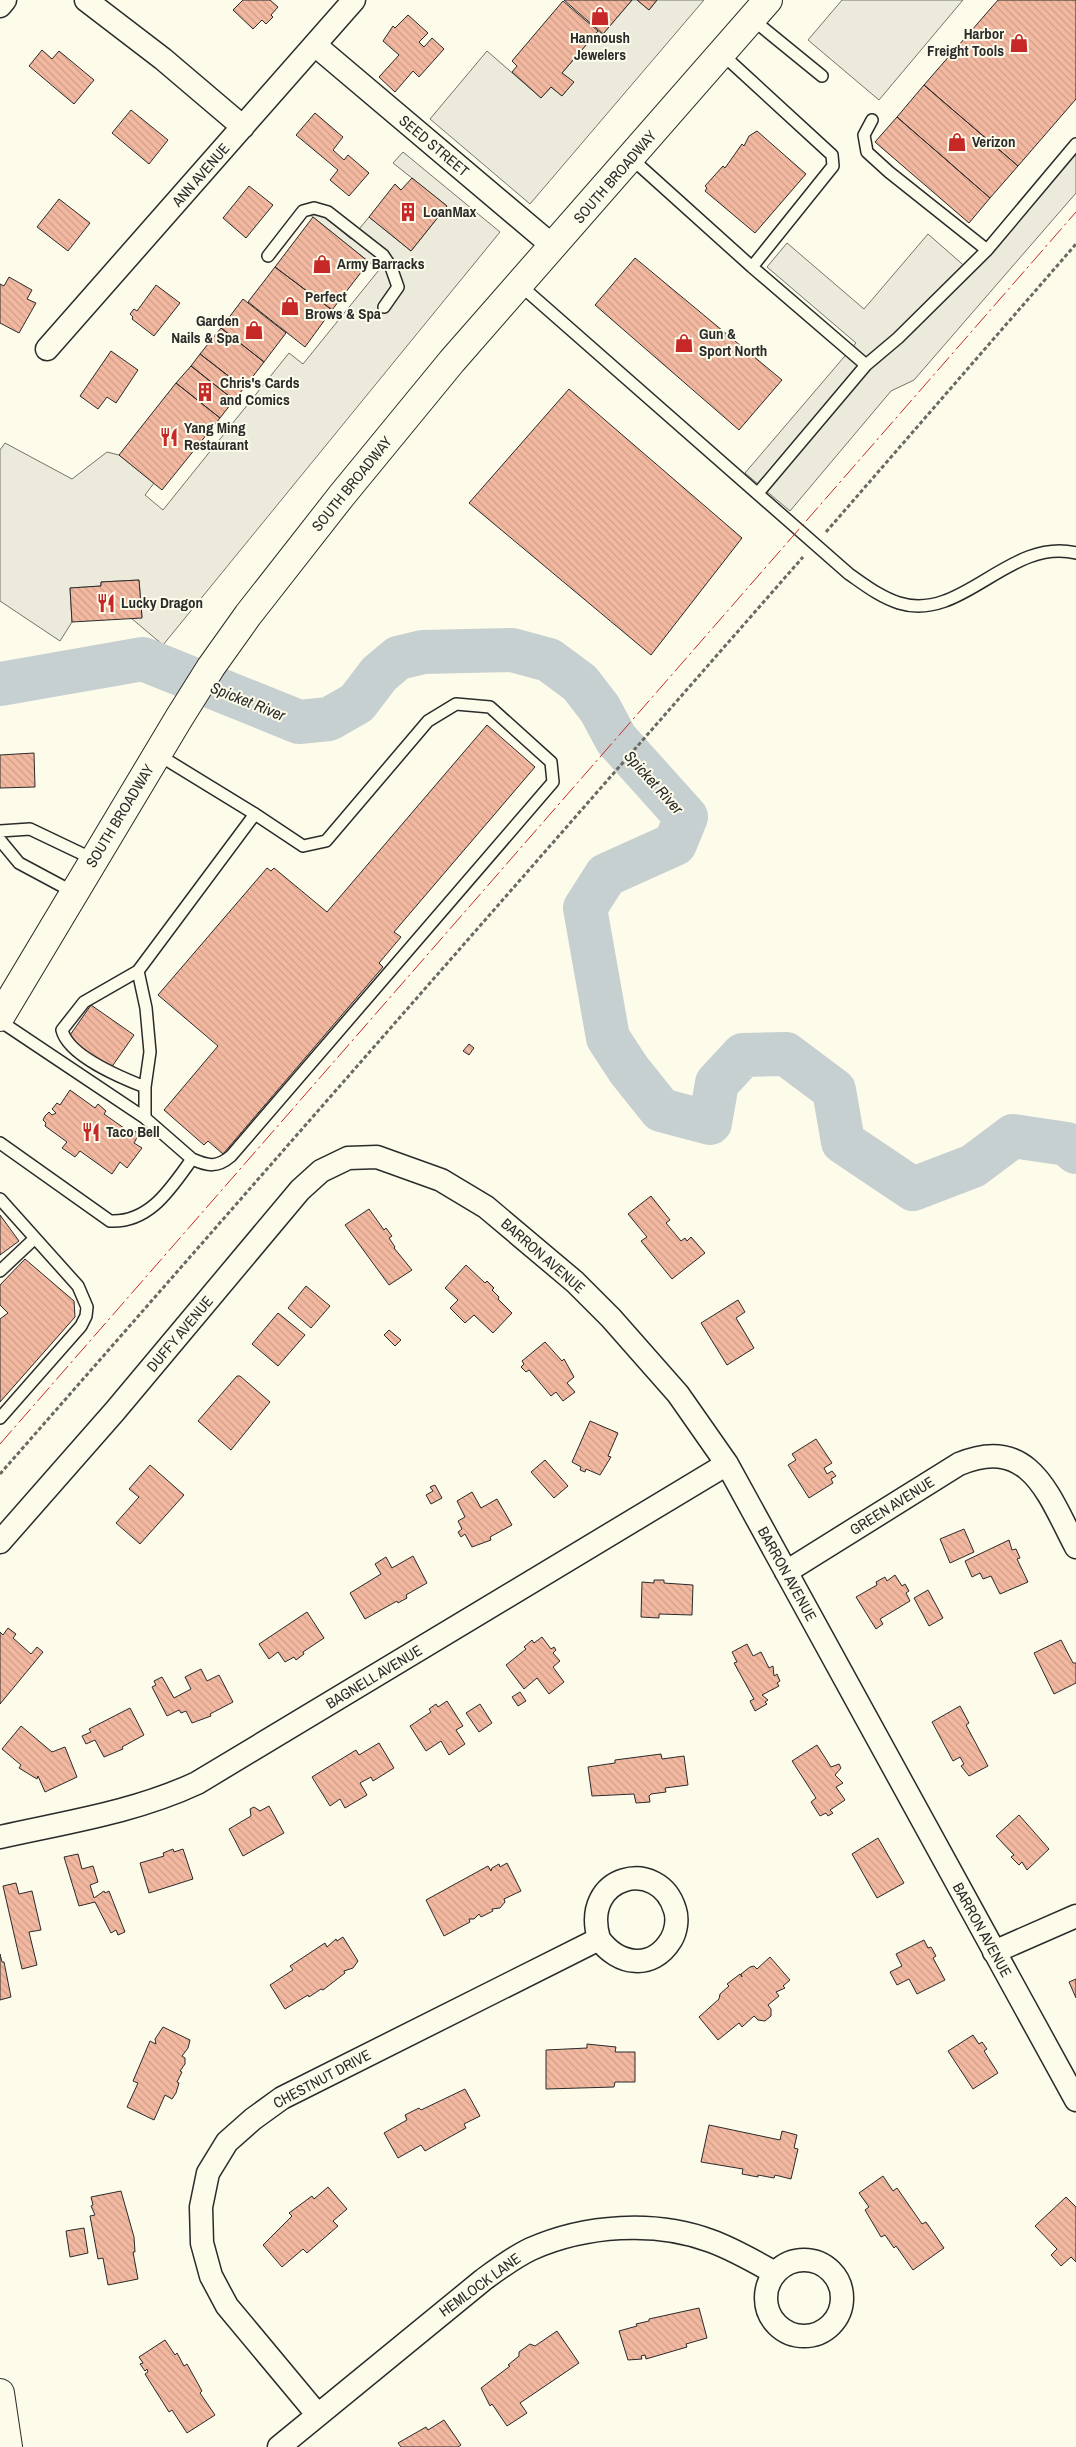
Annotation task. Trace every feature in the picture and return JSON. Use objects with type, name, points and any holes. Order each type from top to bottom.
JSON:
[{"type":"main road","name":"SOUTH BROADWAY","points":[[0,1017],[178,718],[248,615],[342,495],[452,361],[760,10]]},
{"type":"main road","points":[[0,2393],[8,2447]]},
{"type":"street","points":[[0,6],[5,0]]},
{"type":"street","points":[[86,0],[164,59],[243,127]]},
{"type":"street","name":"ANN AVENUE","points":[[48,349],[354,0]]},
{"type":"street","name":"SEED STREET","points":[[314,45],[554,247]]},
{"type":"street","name":"BARRON AVENUE","points":[[377,1157],[441,1180],[486,1207],[568,1275],[611,1318],[678,1394],[726,1464],[1076,2100]]},
{"type":"street","name":"DUFFY AVENUE","points":[[0,1542],[115,1411],[300,1190],[321,1170],[348,1158],[377,1157]]},
{"type":"street","name":"GREEN AVENUE","points":[[786,1572],[959,1464],[975,1457],[1004,1456],[1020,1462],[1034,1474],[1076,1547]]},
{"type":"street","name":"BAGNELL AVENUE","points":[[0,1837],[139,1806],[197,1783],[726,1464]]},
{"type":"street","points":[[994,1952],[1076,1916]]},
{"type":"street","name":"CHESTNUT DRIVE","points":[[316,2414],[227,2306],[211,2276],[202,2243],[201,2207],[208,2173],[227,2142],[253,2118],[282,2098],[598,1938]]},
{"type":"street","name":"HEMLOCK LANE","points":[[279,2447],[316,2414],[483,2280],[516,2258],[548,2243],[613,2229],[661,2229],[709,2240],[736,2251],[775,2274]]},
{"type":"lane","points":[[760,10],[822,76]]},
{"type":"lane","points":[[722,54],[832,155],[833,166],[752,267]]},
{"type":"lane","points":[[872,120],[864,135],[868,152],[889,172],[987,250]]},
{"type":"lane","points":[[758,493],[866,365],[898,338],[987,250],[1076,144]]},
{"type":"lane","points":[[631,158],[752,267],[866,365]]},
{"type":"lane","points":[[268,256],[303,211],[314,208],[328,212],[383,255],[391,267],[398,287],[384,307]]},
{"type":"lane","points":[[520,285],[815,544],[850,574],[878,594],[901,604],[927,605],[950,599],[973,588],[1029,555],[1048,550],[1076,552]]},
{"type":"lane","points":[[0,1021],[145,1118],[192,1159],[213,1166],[222,1163],[231,1156],[553,782],[551,762],[490,707],[456,704],[428,721],[326,841],[303,846],[157,754]]},
{"type":"lane","points":[[145,1087],[107,1071],[69,1044],[64,1038],[62,1030],[84,1002],[138,971],[255,814]]},
{"type":"lane","points":[[0,831],[30,829],[95,860]]},
{"type":"lane","points":[[0,840],[19,863],[75,893]]},
{"type":"lane","points":[[138,971],[146,1008],[150,1052],[145,1087],[145,1118]]},
{"type":"lane","points":[[0,1143],[110,1221],[123,1222],[153,1207],[165,1197],[192,1159]]},
{"type":"lane","points":[[0,1199],[78,1286],[87,1308],[86,1316],[81,1326],[0,1418]]},
{"type":"lane","points":[[0,1271],[34,1238]]},
{"type":"path","points":[[0,1474],[1076,244]]},
{"type":"shaded area","points":[[632,0],[637,0],[649,10],[657,0],[704,0],[530,204],[430,119],[487,51],[541,98],[551,87],[562,96],[573,82],[562,73],[598,31],[603,34]]},
{"type":"shaded area","points":[[842,0],[963,0],[879,100],[808,40]]},
{"type":"shaded area","points":[[1076,144],[1076,193],[914,380],[891,391],[790,511],[745,473],[856,343],[767,267],[787,243],[864,309],[928,234],[969,270]]},
{"type":"shaded area","points":[[403,152],[500,232],[163,645],[131,618],[142,617],[139,580],[101,582],[101,586],[70,588],[72,622],[60,641],[0,601],[0,450],[5,443],[72,479],[107,452],[119,455],[154,483],[145,495],[163,510],[289,353],[303,364],[379,270],[309,214],[314,208],[351,239],[369,217],[411,251],[447,206],[393,163]]},
{"type":"building","points":[[243,0],[270,0],[278,7],[271,15],[273,17],[266,24],[262,20],[253,29],[233,10]]},
{"type":"building","name":"Hannoush Jewelers","points":[[564,0],[632,0],[603,34]]},
{"type":"building","name":"Hannoush Jewelers","points":[[637,0],[657,0],[649,10]]},
{"type":"building","name":"Harbor Freight Tools","points":[[998,0],[1076,0],[1076,99],[1018,166],[924,85]]},
{"type":"building","points":[[563,1],[598,31],[562,73],[574,82],[562,96],[551,87],[541,98],[512,72],[517,66],[512,61]]},
{"type":"building","points":[[408,15],[428,33],[419,42],[424,47],[432,38],[444,49],[419,77],[413,71],[395,92],[379,77],[399,55],[383,41],[393,26],[395,28]]},
{"type":"building","points":[[42,50],[52,59],[59,51],[94,80],[74,104],[29,66]]},
{"type":"building","name":"Verizon","points":[[924,85],[1018,166],[990,198],[897,117]]},
{"type":"building","points":[[131,110],[168,140],[149,164],[112,133]]},
{"type":"building","points":[[315,113],[343,137],[333,150],[344,160],[348,155],[369,173],[349,196],[330,180],[338,170],[296,135]]},
{"type":"building","points":[[897,117],[990,198],[969,223],[875,142]]},
{"type":"building","points":[[757,131],[806,174],[755,233],[705,191],[707,188],[705,186],[723,166],[725,168],[742,144],[744,146],[749,136]]},
{"type":"building","name":"LoanMax","points":[[412,178],[447,206],[411,251],[369,217],[395,184],[401,190]]},
{"type":"building","points":[[249,186],[273,205],[246,238],[223,218]]},
{"type":"building","points":[[59,199],[90,223],[68,251],[37,227]]},
{"type":"building","name":"Army Barracks","points":[[313,217],[369,262],[332,310],[275,267]]},
{"type":"building","points":[[635,258],[782,380],[739,430],[595,305]]},
{"type":"building","name":"Perfect Brows & Spa","points":[[275,267],[332,310],[305,347],[248,302]]},
{"type":"building","points":[[9,277],[32,290],[27,299],[36,303],[19,333],[0,323],[0,284],[4,286]]},
{"type":"building","points":[[156,285],[180,303],[154,336],[132,319],[133,317],[130,314],[134,309],[137,311]]},
{"type":"building","name":"Garden Nails & Spa","points":[[243,299],[286,333],[264,362],[221,328]]},
{"type":"building","points":[[221,328],[264,362],[244,388],[200,354]]},
{"type":"building","points":[[111,351],[138,370],[116,403],[107,397],[98,409],[80,396]]},
{"type":"building","points":[[200,354],[244,388],[234,400],[191,366]]},
{"type":"building","name":"Chris's Cards and Comics","points":[[191,366],[234,400],[220,418],[176,383]]},
{"type":"building","name":"Yang Ming Restaurant","points":[[176,383],[220,418],[162,490],[119,455]]},
{"type":"building","points":[[569,389],[742,538],[651,655],[469,503]]},
{"type":"building","name":"Lucky Dragon","points":[[139,580],[142,618],[72,622],[70,588],[101,586],[101,582]]},
{"type":"building","points":[[487,725],[535,767],[394,932],[401,937],[379,963],[383,967],[223,1154],[208,1141],[204,1145],[164,1110],[218,1046],[158,995],[267,868],[271,871],[274,868],[327,912]]},
{"type":"building","points":[[34,753],[35,787],[0,788],[0,755]]},
{"type":"building","points":[[91,1005],[134,1035],[111,1068],[68,1038]]},
{"type":"building","points":[[469,1044],[474,1048],[469,1055],[463,1051]]},
{"type":"building","name":"Taco Bell","points":[[70,1090],[95,1108],[98,1104],[106,1111],[104,1114],[131,1133],[133,1130],[139,1134],[134,1143],[142,1148],[127,1168],[120,1162],[112,1174],[80,1151],[75,1157],[62,1148],[67,1142],[45,1126],[46,1123],[43,1120],[45,1116],[49,1112],[52,1115],[56,1113],[52,1109],[57,1103],[60,1105]]},
{"type":"building","points":[[651,1196],[670,1220],[666,1223],[681,1241],[685,1238],[687,1241],[691,1237],[705,1253],[672,1279],[641,1241],[647,1237],[628,1214]]},
{"type":"building","points":[[369,1209],[384,1230],[386,1228],[392,1236],[389,1238],[394,1248],[412,1270],[389,1285],[345,1225]]},
{"type":"building","points":[[0,1215],[19,1241],[0,1255]]},
{"type":"building","points":[[25,1259],[74,1301],[75,1317],[0,1402],[0,1319],[8,1313],[0,1305],[0,1285]]},
{"type":"building","points":[[466,1265],[485,1283],[487,1281],[494,1288],[492,1290],[499,1297],[498,1299],[512,1313],[493,1333],[474,1315],[465,1323],[450,1308],[458,1300],[445,1288]]},
{"type":"building","points":[[306,1286],[330,1306],[311,1328],[288,1308]]},
{"type":"building","points":[[738,1300],[745,1312],[736,1318],[754,1348],[727,1365],[701,1323]]},
{"type":"building","points":[[278,1313],[305,1335],[278,1366],[252,1344]]},
{"type":"building","points":[[389,1330],[401,1340],[395,1346],[384,1335]]},
{"type":"building","points":[[545,1342],[562,1361],[564,1359],[574,1377],[567,1383],[575,1392],[563,1401],[556,1392],[551,1396],[529,1370],[526,1372],[521,1367],[524,1364],[522,1361]]},
{"type":"building","points":[[237,1376],[240,1376],[270,1402],[231,1450],[198,1421]]},
{"type":"building","points":[[590,1421],[618,1433],[608,1456],[611,1457],[600,1475],[586,1469],[585,1472],[580,1470],[581,1467],[572,1462]]},
{"type":"building","points":[[816,1439],[832,1463],[824,1468],[827,1474],[832,1471],[836,1476],[831,1479],[833,1483],[809,1498],[788,1465],[796,1460],[792,1454]]},
{"type":"building","points":[[545,1460],[568,1486],[554,1498],[531,1472]]},
{"type":"building","points":[[150,1465],[184,1495],[140,1544],[116,1523],[139,1497],[129,1489]]},
{"type":"building","points":[[435,1485],[442,1498],[431,1504],[426,1495],[433,1491],[430,1487]]},
{"type":"building","points":[[472,1492],[481,1508],[497,1499],[512,1525],[490,1537],[491,1540],[472,1547],[465,1534],[461,1537],[458,1532],[462,1529],[458,1521],[465,1517],[457,1501]]},
{"type":"building","points":[[964,1529],[974,1552],[950,1563],[940,1539]]},
{"type":"building","points":[[1009,1540],[1012,1550],[1016,1549],[1020,1558],[1017,1559],[1028,1582],[1000,1594],[991,1576],[983,1579],[980,1573],[972,1577],[965,1561]]},
{"type":"building","points":[[413,1556],[427,1583],[406,1595],[407,1598],[398,1603],[397,1601],[365,1619],[350,1593],[381,1574],[375,1564],[386,1557],[392,1568]]},
{"type":"building","points":[[895,1575],[902,1586],[905,1584],[909,1591],[906,1593],[910,1601],[880,1619],[883,1624],[876,1629],[856,1597],[877,1585],[876,1582],[885,1577],[887,1581]]},
{"type":"building","points":[[654,1580],[664,1580],[664,1583],[693,1585],[692,1615],[659,1614],[659,1618],[641,1617],[642,1582],[654,1583]]},
{"type":"building","points":[[928,1590],[943,1618],[929,1626],[914,1598]]},
{"type":"building","points":[[307,1612],[324,1638],[303,1652],[304,1654],[296,1660],[294,1657],[285,1662],[278,1652],[269,1659],[259,1644]]},
{"type":"building","points":[[8,1628],[16,1634],[13,1638],[31,1654],[37,1647],[43,1652],[0,1704],[0,1632],[3,1635]]},
{"type":"building","points":[[542,1637],[551,1649],[554,1647],[556,1650],[553,1653],[560,1661],[553,1667],[564,1682],[549,1694],[537,1678],[524,1689],[506,1665],[526,1649],[524,1647],[532,1640],[534,1643]]},
{"type":"building","points":[[1061,1640],[1073,1663],[1076,1663],[1076,1683],[1054,1694],[1034,1653]]},
{"type":"building","points":[[747,1644],[753,1656],[761,1652],[769,1668],[773,1666],[774,1676],[777,1674],[780,1681],[777,1683],[779,1686],[762,1695],[768,1700],[765,1702],[767,1704],[755,1711],[750,1701],[754,1699],[734,1663],[737,1662],[732,1652]]},
{"type":"building","points":[[201,1669],[207,1681],[219,1675],[233,1702],[210,1714],[211,1716],[192,1723],[186,1711],[181,1713],[179,1710],[167,1716],[152,1687],[156,1685],[154,1681],[162,1677],[174,1698],[191,1689],[185,1677]]},
{"type":"building","points":[[520,1692],[526,1701],[518,1706],[512,1697]]},
{"type":"building","points":[[447,1701],[463,1726],[456,1730],[465,1744],[449,1755],[441,1741],[426,1751],[410,1726],[431,1712],[429,1709],[436,1704],[438,1707]]},
{"type":"building","points":[[480,1704],[492,1723],[479,1732],[466,1713]]},
{"type":"building","points":[[960,1706],[969,1723],[966,1725],[988,1766],[969,1776],[961,1766],[964,1764],[960,1757],[953,1761],[932,1722]]},
{"type":"building","points":[[130,1708],[144,1735],[122,1747],[123,1749],[104,1757],[95,1740],[86,1744],[82,1736],[91,1732],[89,1729]]},
{"type":"building","points":[[21,1726],[52,1752],[65,1747],[77,1777],[45,1792],[38,1776],[37,1779],[19,1768],[21,1765],[2,1749]]},
{"type":"building","points":[[379,1743],[394,1768],[373,1781],[371,1777],[360,1783],[367,1795],[345,1808],[340,1799],[330,1806],[312,1777],[356,1750],[359,1755]]},
{"type":"building","points":[[817,1745],[831,1767],[839,1764],[841,1768],[835,1775],[843,1783],[836,1787],[845,1800],[830,1810],[833,1813],[828,1816],[826,1813],[820,1816],[811,1802],[816,1798],[792,1761]]},
{"type":"building","points":[[661,1754],[662,1759],[684,1756],[688,1785],[665,1788],[666,1792],[651,1794],[649,1796],[650,1802],[636,1803],[634,1794],[592,1796],[588,1767],[615,1763],[615,1760]]},
{"type":"building","points":[[269,1806],[284,1833],[243,1856],[229,1829],[251,1816],[250,1809],[254,1807],[260,1811]]},
{"type":"building","points":[[1019,1815],[1049,1849],[1027,1870],[1022,1862],[1019,1865],[1011,1857],[1014,1855],[996,1836]]},
{"type":"building","points":[[878,1838],[904,1883],[877,1898],[852,1854]]},
{"type":"building","points":[[173,1849],[174,1852],[183,1849],[193,1879],[149,1893],[140,1863],[164,1856],[163,1853]]},
{"type":"building","points":[[78,1854],[82,1869],[93,1866],[98,1882],[90,1885],[94,1898],[104,1891],[105,1893],[109,1891],[125,1932],[118,1935],[116,1930],[111,1933],[95,1902],[79,1906],[64,1857]]},
{"type":"building","points":[[507,1863],[521,1891],[504,1899],[505,1902],[500,1908],[492,1909],[493,1911],[481,1917],[479,1914],[474,1919],[469,1919],[470,1922],[444,1936],[426,1900],[488,1866],[491,1871],[492,1868],[499,1864],[500,1867]]},
{"type":"building","points":[[16,1883],[19,1894],[32,1891],[41,1930],[29,1932],[37,1965],[22,1969],[3,1886]]},
{"type":"building","points":[[343,1937],[358,1961],[353,1968],[344,1971],[345,1973],[323,1990],[321,1989],[309,1997],[308,1995],[285,2009],[270,1985],[293,1970],[290,1966],[325,1943],[327,1947],[336,1939],[337,1941]]},
{"type":"building","points":[[924,1940],[928,1948],[931,1947],[936,1956],[933,1958],[945,1980],[917,1994],[909,1979],[897,1985],[890,1972],[902,1966],[896,1954]]},
{"type":"building","points":[[0,1954],[2,1962],[4,1962],[11,1997],[0,2000]]},
{"type":"building","points":[[770,1957],[790,1980],[783,1986],[785,1988],[776,1992],[779,1996],[768,2005],[771,2009],[771,2016],[765,2021],[758,2020],[754,2016],[742,2027],[739,2023],[718,2040],[699,2017],[719,1999],[720,1994],[729,1986],[727,1984],[740,1974],[742,1977],[741,1974],[750,1967],[754,1966],[757,1969]]},
{"type":"building","points":[[1076,1979],[1076,1998],[1069,1982]]},
{"type":"building","points":[[163,2027],[190,2040],[188,2048],[182,2056],[185,2058],[185,2064],[180,2071],[182,2072],[177,2082],[179,2083],[176,2093],[172,2099],[165,2095],[154,2120],[127,2107],[138,2083],[133,2081],[150,2041],[156,2044],[155,2039]]},
{"type":"building","points":[[973,2035],[979,2044],[982,2042],[987,2049],[984,2051],[998,2073],[973,2089],[948,2051]]},
{"type":"building","points":[[587,2044],[616,2047],[615,2052],[635,2052],[635,2082],[615,2082],[614,2087],[546,2089],[546,2050],[587,2048]]},
{"type":"building","points":[[465,2089],[480,2116],[464,2124],[466,2128],[425,2151],[421,2145],[398,2158],[384,2133],[407,2120],[405,2115],[419,2108],[421,2110]]},
{"type":"building","points":[[709,2125],[780,2140],[782,2131],[797,2135],[794,2148],[798,2149],[791,2179],[775,2175],[774,2178],[742,2174],[743,2169],[701,2162]]},
{"type":"building","points":[[883,2176],[893,2191],[897,2188],[922,2224],[926,2222],[944,2248],[913,2270],[896,2246],[894,2248],[885,2235],[881,2237],[865,2210],[869,2207],[859,2193]]},
{"type":"building","points":[[328,2187],[347,2209],[333,2221],[338,2226],[307,2253],[303,2249],[282,2267],[263,2245],[292,2216],[289,2213],[312,2196],[314,2199]]},
{"type":"building","points":[[121,2191],[134,2237],[135,2252],[133,2252],[138,2279],[108,2285],[103,2258],[98,2259],[90,2216],[95,2215],[91,2206],[93,2205],[91,2197]]},
{"type":"building","points":[[1066,2197],[1076,2207],[1076,2262],[1071,2257],[1061,2266],[1051,2255],[1057,2249],[1035,2226]]},
{"type":"building","points":[[84,2228],[88,2253],[70,2257],[66,2231]]},
{"type":"building","points":[[699,2308],[707,2338],[686,2344],[687,2347],[646,2359],[645,2355],[641,2356],[642,2359],[628,2360],[619,2331],[637,2326],[636,2324],[649,2321],[649,2319]]},
{"type":"building","points":[[557,2331],[579,2363],[520,2403],[527,2413],[507,2426],[492,2404],[490,2406],[481,2388],[510,2366],[508,2365],[519,2356],[519,2352],[530,2344],[535,2346]]},
{"type":"building","points":[[165,2340],[175,2355],[177,2353],[184,2366],[187,2364],[202,2391],[200,2393],[215,2415],[187,2433],[172,2410],[169,2412],[145,2374],[148,2372],[147,2369],[145,2371],[140,2364],[143,2363],[139,2357]]},
{"type":"building","points":[[444,2420],[461,2445],[458,2447],[401,2447],[398,2443],[426,2427],[428,2430]]},
{"type":"waterway","name":"Spicket River","points":[[0,684],[143,659],[299,722],[329,719],[357,703],[379,674],[398,658],[423,652],[512,650],[549,660],[580,683],[600,709],[616,739],[686,817],[675,844],[606,875],[585,908],[608,1038],[629,1070],[661,1110],[710,1123],[717,1083],[743,1055],[786,1054],[834,1090],[843,1142],[913,1189],[973,1166],[1013,1136],[1067,1144],[1076,1152]]},
{"type":"power","points":[[0,1444],[1076,212]]},
{"type":"place","name":"Hannoush Jewelers","points":[[600,16]]},
{"type":"place","name":"Harbor Freight Tools","points":[[1019,43]]},
{"type":"place","name":"Verizon","points":[[957,142]]},
{"type":"place","name":"LoanMax","points":[[408,212]]},
{"type":"place","name":"Army Barracks","points":[[322,264]]},
{"type":"place","name":"Perfect Brows & Spa","points":[[290,306]]},
{"type":"place","name":"Garden Nails & Spa","points":[[254,330]]},
{"type":"place","name":"Gun & Sport North","points":[[684,343]]},
{"type":"place","name":"Chris's Cards and Comics","points":[[205,392]]},
{"type":"place","name":"Yang Ming Restaurant","points":[[169,437]]},
{"type":"place","name":"Lucky Dragon","points":[[106,603]]},
{"type":"place","name":"Taco Bell","points":[[91,1132]]}]
